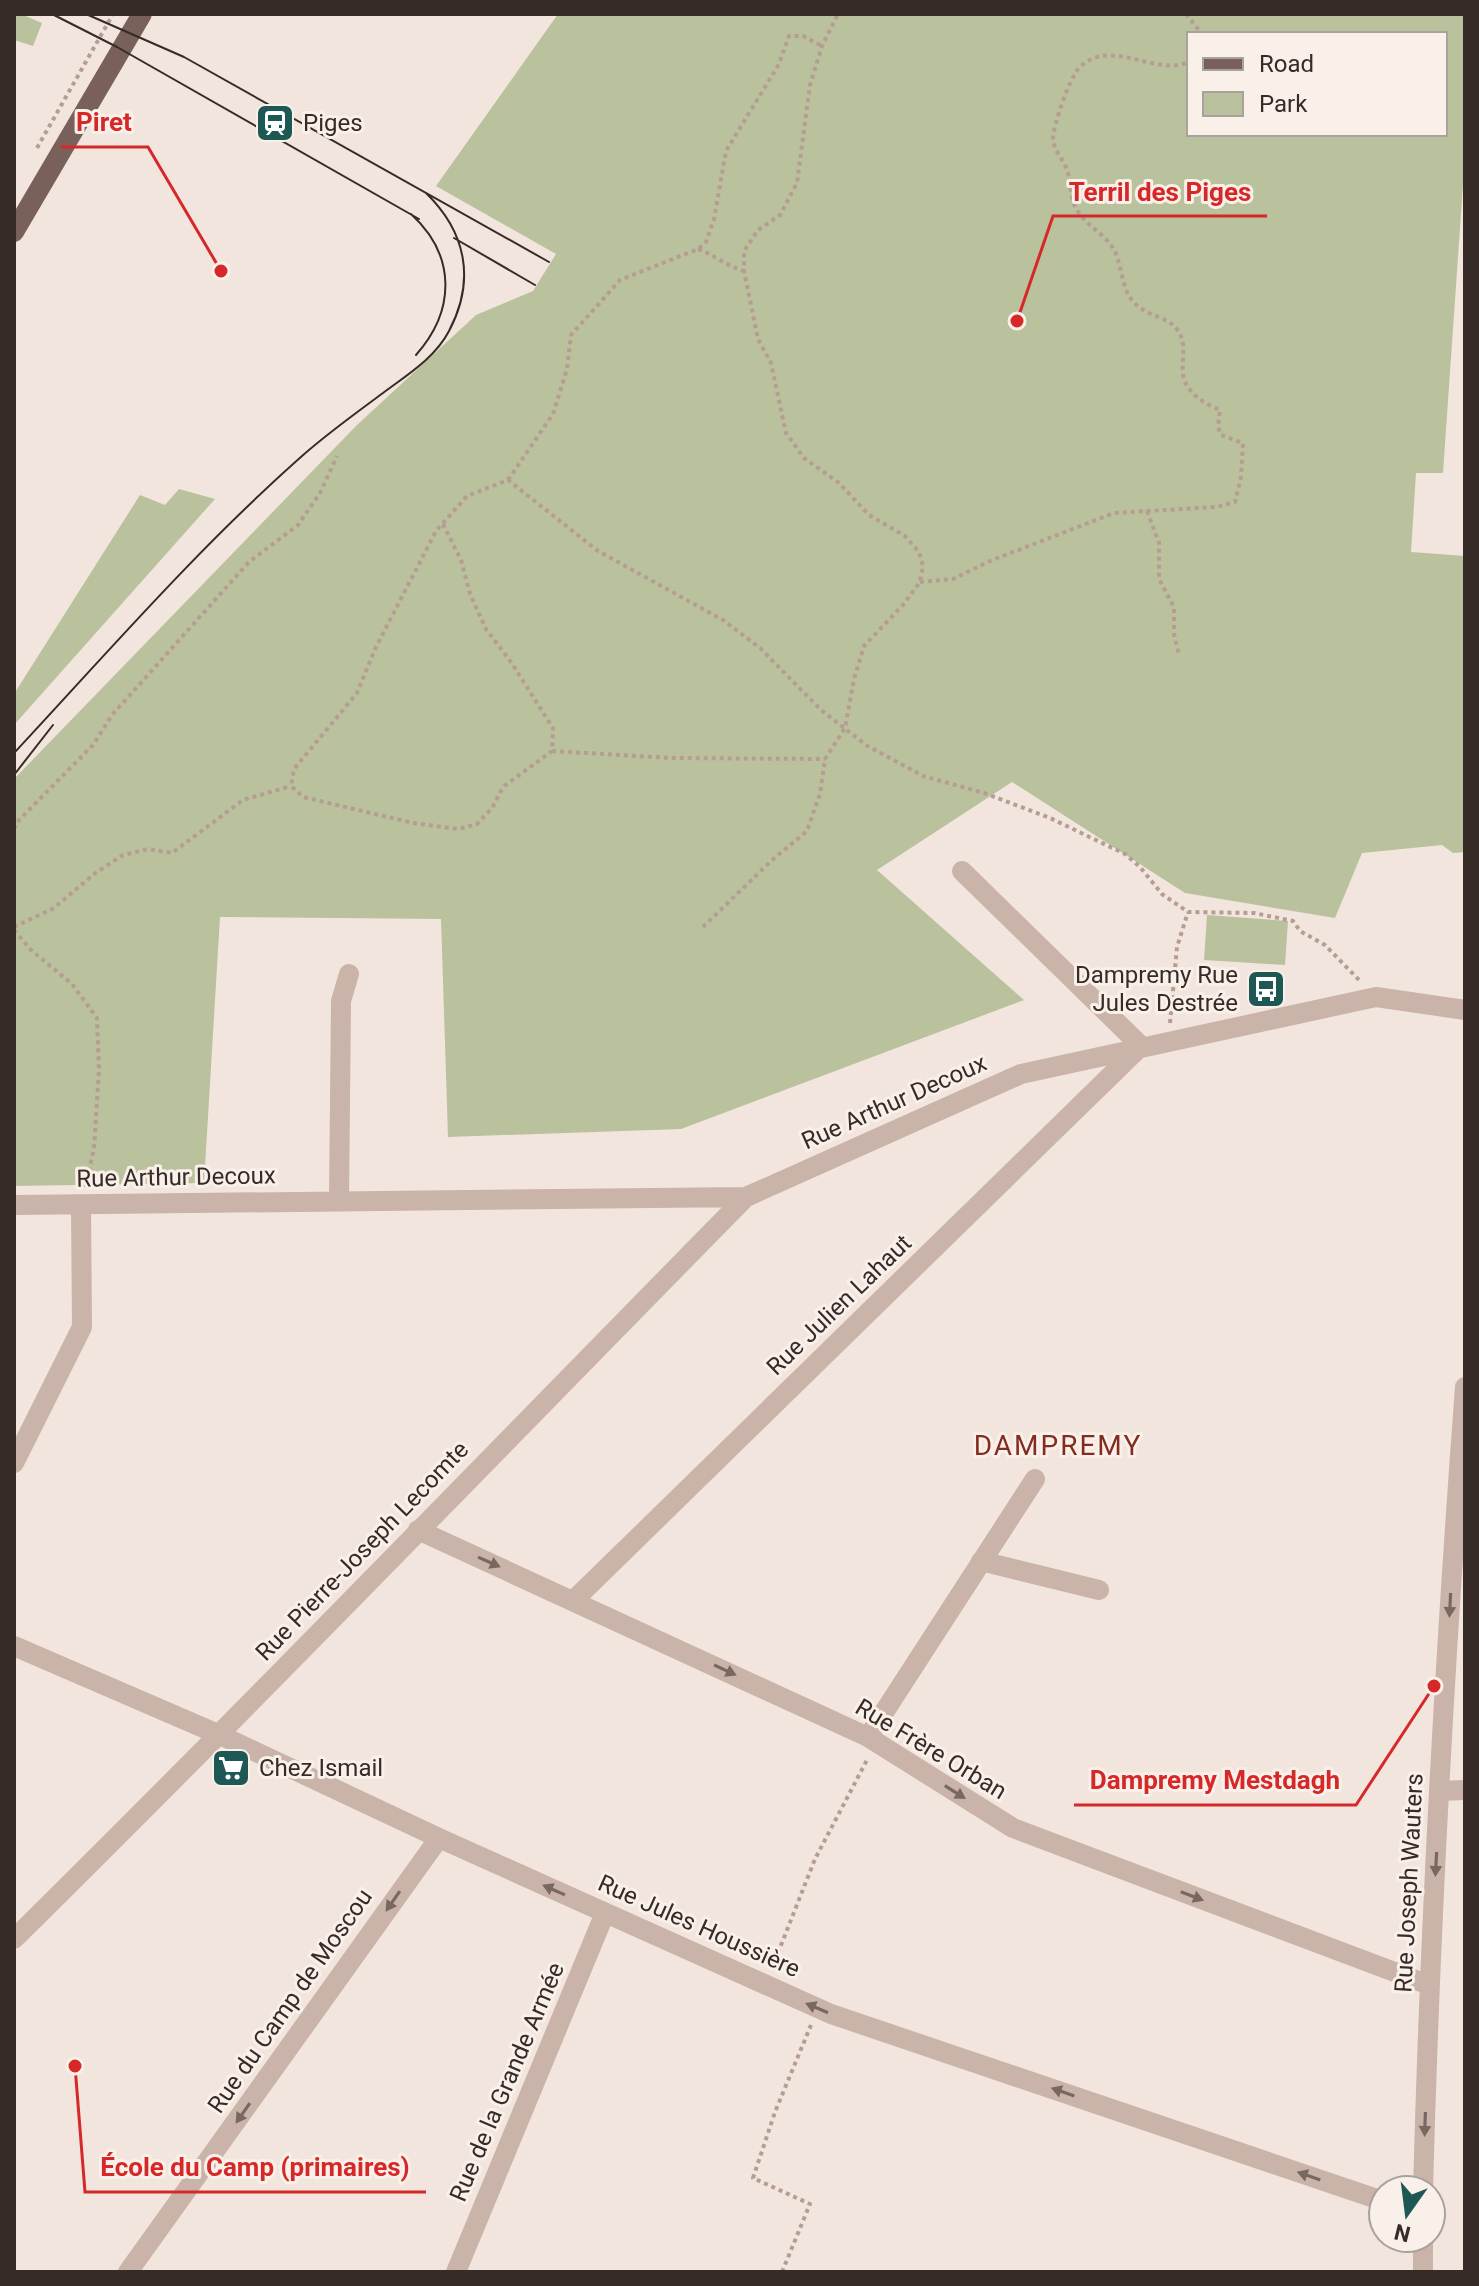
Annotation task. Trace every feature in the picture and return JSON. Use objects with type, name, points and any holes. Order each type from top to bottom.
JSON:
[{"type":"main road","points":[[14,232],[101,79],[142,14]]},
{"type":"street","points":[[962,871],[1141,1046]]},
{"type":"street","points":[[339,1201],[341,1001],[349,974]]},
{"type":"street","name":"Rue Arthur Decoux","points":[[14,1205],[746,1197],[1021,1074],[1376,997],[1465,1010]]},
{"type":"street","name":"Rue Julien Lahaut","points":[[574,1600],[1141,1046]]},
{"type":"street","name":"Rue Pierre-Joseph Lecomte","points":[[14,1939],[220,1735],[746,1197]]},
{"type":"street","points":[[14,1463],[82,1327],[81,1205]]},
{"type":"street","name":"Rue Joseph Wauters","points":[[1423,2174],[1429,1985],[1453,1545],[1465,1387]]},
{"type":"street","points":[[868,1737],[1035,1479]]},
{"type":"street","name":"Rue Frère Orban","points":[[418,1530],[868,1737],[1013,1828],[1429,1985]]},
{"type":"street","points":[[981,1561],[1099,1590]]},
{"type":"street","name":"Rue Jules Houssière","points":[[14,1646],[220,1735],[439,1838],[818,2008],[1367,2196]]},
{"type":"street","points":[[1440,1791],[1465,1790]]},
{"type":"street","name":"Rue du Camp de Moscou","points":[[128,2272],[439,1838]]},
{"type":"street","name":"Rue de la Grande Armée","points":[[463,2269],[605,1913]]},
{"type":"path","points":[[37,149],[113,14]]},
{"type":"path","points":[[703,927],[807,831],[820,794],[825,759],[845,728],[864,646],[920,582],[923,566],[919,552],[905,536],[869,515],[839,483],[804,458],[786,433],[771,363],[758,339],[744,271],[744,251],[758,230],[780,215],[797,183],[810,85],[822,46],[838,14]]},
{"type":"path","points":[[1186,14],[1200,32]]},
{"type":"path","points":[[291,786],[294,769],[357,693],[402,594],[443,524],[467,496],[508,480],[553,414],[567,369],[571,335],[620,280],[698,249],[706,242],[714,219],[726,151],[779,64],[789,36],[803,36],[822,46]]},
{"type":"path","points":[[920,582],[953,579],[990,561],[1114,513],[1216,507],[1235,502],[1241,477],[1243,443],[1221,435],[1218,427],[1220,410],[1204,404],[1183,376],[1185,348],[1178,330],[1168,320],[1147,315],[1130,298],[1112,247],[1078,212],[1070,193],[1068,171],[1053,141],[1064,93],[1080,67],[1106,54],[1169,66],[1187,62]]},
{"type":"path","points":[[698,249],[716,255],[730,267],[744,271]]},
{"type":"path","points":[[14,829],[19,820],[93,745],[112,715],[249,562],[298,525],[320,493],[337,456]]},
{"type":"path","points":[[508,480],[598,551],[723,620],[760,648],[821,710],[866,745],[923,776],[1050,818],[1125,854],[1162,894],[1188,912],[1254,913],[1293,921],[1300,931],[1325,945],[1376,997]]},
{"type":"path","points":[[1147,511],[1159,543],[1159,579],[1174,607],[1174,634],[1179,655]]},
{"type":"path","points":[[443,524],[461,560],[470,594],[486,629],[553,728],[552,751]]},
{"type":"path","points":[[291,786],[303,797],[413,823],[459,829],[477,824],[492,808],[503,787],[552,751],[671,758],[825,759]]},
{"type":"path","points":[[81,1205],[94,1149],[99,1069],[97,1018],[72,984],[31,950],[14,928],[54,908],[94,874],[123,855],[148,849],[172,853],[243,800],[291,786]]},
{"type":"path","points":[[1168,1041],[1177,947],[1188,912]]},
{"type":"path","points":[[765,1986],[815,1859],[870,1753],[868,1737]]},
{"type":"path","points":[[782,2272],[810,2204],[753,2178],[775,2112],[818,2008]]},
{"type":"green space","points":[[14,14],[42,23],[33,46],[14,40]]},
{"type":"green space","points":[[558,14],[1465,14],[1465,156],[1443,473],[1416,473],[1411,552],[1465,556],[1465,852],[1453,853],[1442,845],[1362,853],[1335,918],[1185,893],[1012,782],[877,870],[1024,1000],[681,1129],[448,1137],[441,919],[220,917],[204,1183],[14,1186],[14,779],[357,425],[476,315],[533,291],[556,254],[436,186]]},
{"type":"green space","points":[[179,489],[215,499],[14,725],[14,694],[140,495],[165,505]]},
{"type":"green space","points":[[1207,915],[1288,921],[1285,965],[1204,960]]},
{"type":"tram line","points":[[52,14],[117,47],[419,219]]},
{"type":"tram line","points":[[86,14],[184,57],[549,262]]},
{"type":"tram line","points":[[14,753],[226,527],[302,456],[420,365],[443,341],[462,293],[463,258],[450,224],[426,193]]},
{"type":"tram line","points":[[411,214],[436,247],[443,265],[445,283],[438,320],[416,355]]},
{"type":"tram line","points":[[454,238],[535,285]]},
{"type":"tram line","points":[[14,775],[53,725]]},
{"type":"place","name":"Piges","points":[[275,123]]},
{"type":"place","name":"Piret","points":[[221,271]]},
{"type":"place","name":"Terril des Piges","points":[[1017,321]]},
{"type":"place","name":"Dampremy Rue Jules Destrée","points":[[1266,989]]},
{"type":"place","name":"Dampremy Mestdagh","points":[[1434,1686]]},
{"type":"place","name":"Chez Ismail","points":[[231,1768]]},
{"type":"place","name":"École du Camp (primaires)","points":[[75,2066]]},
{"type":"district","name":"DAMPREMY","points":[[1058,1445]]}]
